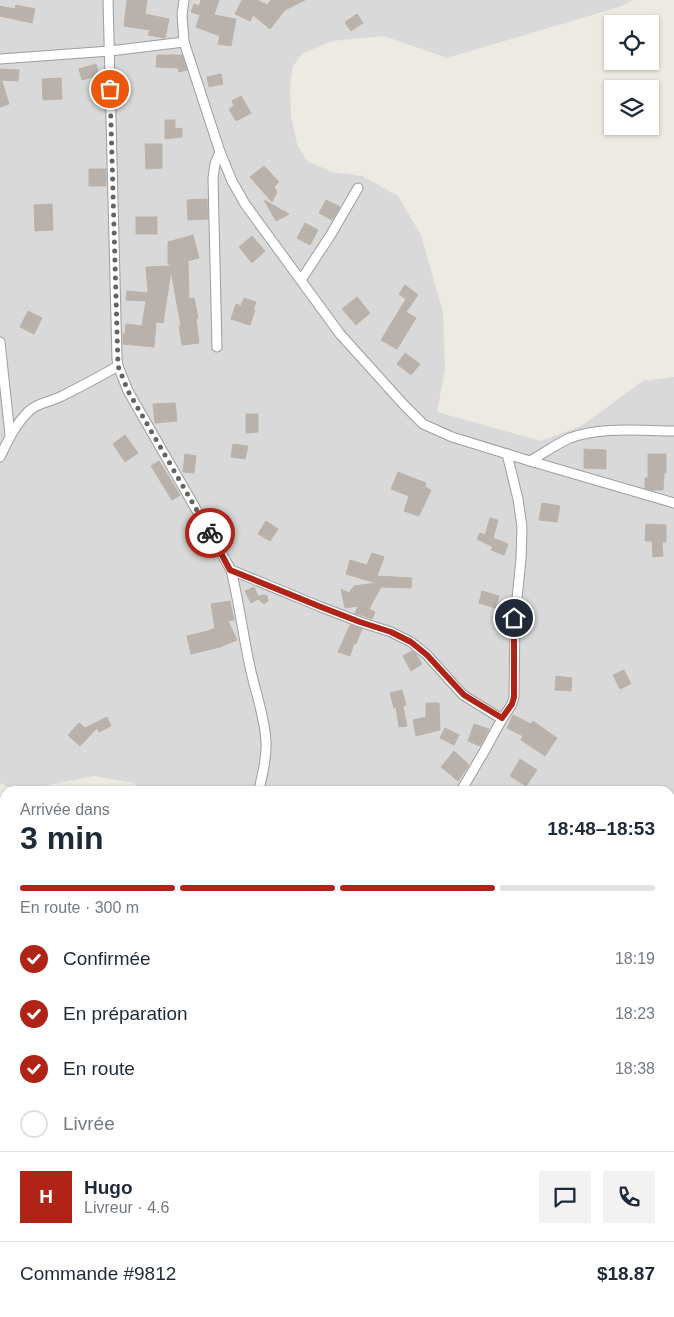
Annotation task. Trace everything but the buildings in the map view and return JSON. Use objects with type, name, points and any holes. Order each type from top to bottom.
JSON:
[{"type":"street","points":[[108,0],[118,366],[128,391],[230,570],[242,619],[247,655],[266,740],[266,763],[260,786]]},
{"type":"street","points":[[184,0],[182,16],[184,42],[220,152],[232,182],[245,204],[340,334],[404,405],[423,424],[452,437],[674,503]]},
{"type":"street","points":[[0,59],[110,51],[184,42]]},
{"type":"street","points":[[217,347],[213,178],[215,164],[220,152]]},
{"type":"street","points":[[301,280],[358,188]]},
{"type":"street","points":[[0,342],[10,435]]},
{"type":"street","points":[[0,457],[10,435],[30,410],[78,388],[118,366]]},
{"type":"street","points":[[530,461],[569,438],[584,434],[602,431],[674,431]]},
{"type":"street","points":[[464,786],[486,750],[502,718],[512,704],[514,697],[514,618],[521,560],[522,527],[518,499],[507,454]]},
{"type":"street","points":[[230,570],[321,607],[391,632],[411,642],[427,655],[464,695],[502,718]]},
{"type":"shaded area","points":[[0,0],[634,0],[616,8],[447,58],[384,36],[332,41],[302,54],[293,66],[290,86],[291,116],[297,144],[307,161],[332,172],[362,176],[398,196],[421,235],[443,312],[445,369],[437,412],[541,441],[581,426],[643,381],[674,377],[674,786],[137,786],[134,783],[94,776],[43,786],[7,786],[0,783]]},
{"type":"way so far","points":[[110,89],[118,366],[128,391],[210,533]]},
{"type":"route","points":[[210,533],[230,570],[321,607],[391,632],[411,642],[427,655],[464,695],[502,718],[512,704],[514,697],[514,618]]}]
